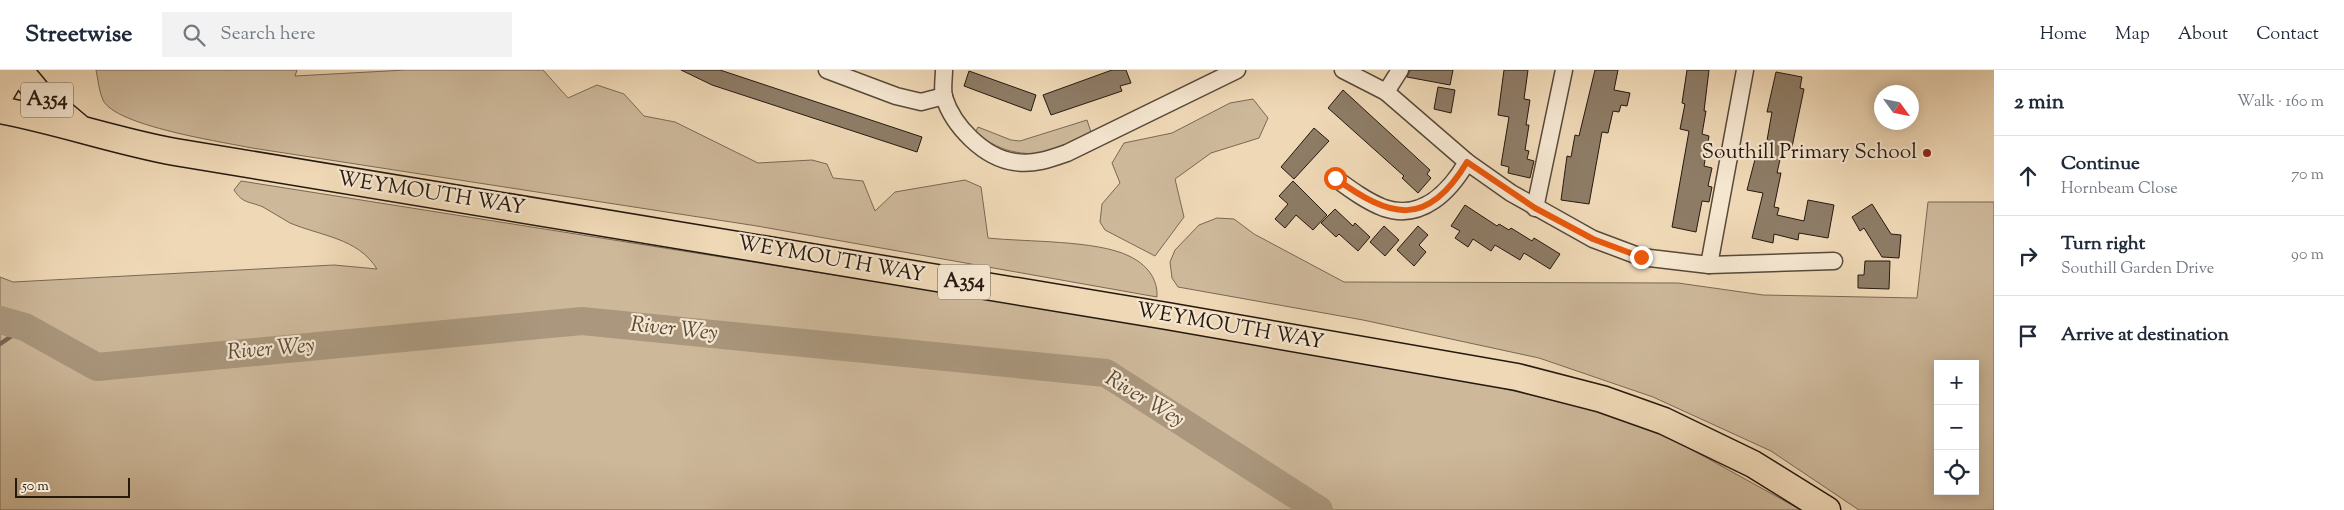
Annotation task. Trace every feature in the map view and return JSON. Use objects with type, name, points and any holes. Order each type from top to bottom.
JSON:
[{"type":"highway","name":"A354","points":[[0,95],[8,83],[11,70]]},
{"type":"highway","name":"WEYMOUTH WAY","points":[[19,70],[39,94],[78,127]]},
{"type":"highway","name":"WEYMOUTH WAY","points":[[0,110],[78,127],[127,142],[174,152],[1167,316],[1517,376],[1602,399],[1664,421],[1753,464],[1827,510]]},
{"type":"street","points":[[828,70],[896,96],[921,102],[944,96]]},
{"type":"street","points":[[944,70],[944,96],[958,124],[970,140],[989,154],[1014,162],[1042,162],[1067,154],[1236,70]]},
{"type":"street","points":[[1343,70],[1386,92],[1467,162],[1535,208],[1593,239],[1641,257],[1709,265],[1834,261]]},
{"type":"street","points":[[1386,92],[1400,70]]},
{"type":"street","points":[[1535,208],[1564,70]]},
{"type":"street","points":[[1709,265],[1745,70]]},
{"type":"street","points":[[1335,178],[1358,194],[1384,208],[1405,210],[1418,208],[1436,199],[1455,182],[1467,162]]},
{"type":"shaded area","points":[[96,70],[297,70],[295,76],[406,70],[543,70],[568,98],[597,85],[624,94],[644,116],[675,122],[758,163],[812,160],[827,164],[833,178],[863,181],[875,211],[895,192],[965,180],[981,187],[988,238],[1080,244],[1115,251],[1135,259],[1146,267],[1153,278],[1157,297],[757,226],[252,148],[171,132],[127,118],[112,109],[103,100]]},
{"type":"shaded area","points":[[1253,99],[1268,118],[1259,138],[1211,153],[1175,179],[1184,217],[1155,256],[1105,230],[1100,222],[1102,204],[1120,183],[1112,163],[1124,143],[1172,133],[1230,103]]},
{"type":"shaded area","points":[[1087,120],[1091,132],[1072,143],[1052,151],[1032,154],[1001,148],[983,138],[976,131],[978,127],[1011,140],[1020,141]]},
{"type":"shaded area","points":[[241,181],[1157,326],[1472,381],[1589,409],[1669,437],[1801,510],[0,510],[0,277],[13,282],[334,265],[377,269],[369,259],[349,244],[290,223],[263,207],[243,200],[234,190]]},
{"type":"shaded area","points":[[1928,202],[1994,202],[1994,510],[1859,510],[1771,451],[1653,397],[1539,358],[1363,320],[1178,287],[1172,278],[1170,262],[1175,250],[1199,225],[1217,218],[1234,219],[1254,234],[1344,282],[1678,283],[1763,295],[1917,298]]},
{"type":"building","points":[[681,70],[720,70],[922,137],[917,152],[712,85]]},
{"type":"building","points":[[1112,70],[1126,70],[1131,83],[1120,86],[1122,91],[1051,115],[1043,95]]},
{"type":"building","points":[[1410,70],[1453,70],[1450,85],[1407,77]]},
{"type":"building","points":[[1504,70],[1528,70],[1524,99],[1530,100],[1525,150],[1529,151],[1527,159],[1534,161],[1530,178],[1508,173],[1509,167],[1501,165],[1509,117],[1498,115]]},
{"type":"building","points":[[1595,70],[1618,70],[1614,90],[1630,93],[1627,106],[1621,105],[1619,112],[1613,111],[1608,133],[1602,132],[1589,204],[1561,200],[1567,156],[1571,157],[1575,135],[1579,136]]},
{"type":"building","points":[[1687,70],[1709,70],[1702,134],[1709,136],[1704,166],[1712,168],[1708,186],[1712,187],[1709,202],[1702,201],[1696,232],[1672,227],[1689,131],[1680,129],[1685,104],[1682,103]]},
{"type":"building","points":[[969,71],[1036,95],[1031,111],[964,86]]},
{"type":"building","points":[[1776,72],[1802,77],[1800,88],[1804,89],[1792,147],[1783,146],[1777,173],[1781,173],[1774,207],[1779,208],[1777,215],[1804,221],[1808,200],[1834,205],[1828,238],[1799,233],[1798,240],[1774,234],[1773,243],[1752,238],[1763,193],[1747,190],[1759,144],[1766,146],[1772,112],[1767,112]]},
{"type":"building","points":[[1438,87],[1455,90],[1451,113],[1434,109]]},
{"type":"building","points":[[1343,90],[1430,170],[1427,174],[1431,178],[1418,193],[1402,178],[1404,176],[1328,108]]},
{"type":"building","points":[[1314,128],[1329,141],[1294,179],[1281,167]]},
{"type":"building","points":[[1293,181],[1327,215],[1313,230],[1296,215],[1285,228],[1275,219],[1288,204],[1279,196]]},
{"type":"building","points":[[1872,204],[1891,234],[1901,235],[1899,258],[1882,257],[1864,228],[1860,231],[1852,217]]},
{"type":"building","points":[[1465,205],[1497,226],[1499,224],[1509,230],[1511,228],[1532,241],[1534,238],[1560,254],[1550,269],[1524,253],[1520,260],[1495,245],[1491,251],[1473,239],[1468,247],[1455,238],[1460,231],[1451,226]]},
{"type":"building","points":[[1335,209],[1353,226],[1355,223],[1370,237],[1358,251],[1339,234],[1336,237],[1321,223]]},
{"type":"building","points":[[1384,226],[1399,240],[1385,256],[1370,242]]},
{"type":"building","points":[[1418,226],[1428,235],[1419,245],[1426,252],[1414,266],[1397,250]]},
{"type":"building","points":[[1865,261],[1890,261],[1889,289],[1858,288],[1858,275],[1864,275]]},
{"type":"waterway","name":"River Wey","points":[[0,320],[25,327],[97,367],[582,321],[1106,373],[1319,510]]},
{"type":"waterway","points":[[0,344],[25,327]]},
{"type":"place","name":"Southill Primary School","points":[[1927,153]]},
{"type":"route","points":[[1335,178],[1358,194],[1384,208],[1405,210],[1418,208],[1436,199],[1455,182],[1467,162],[1535,208],[1593,239],[1641,257]]}]
